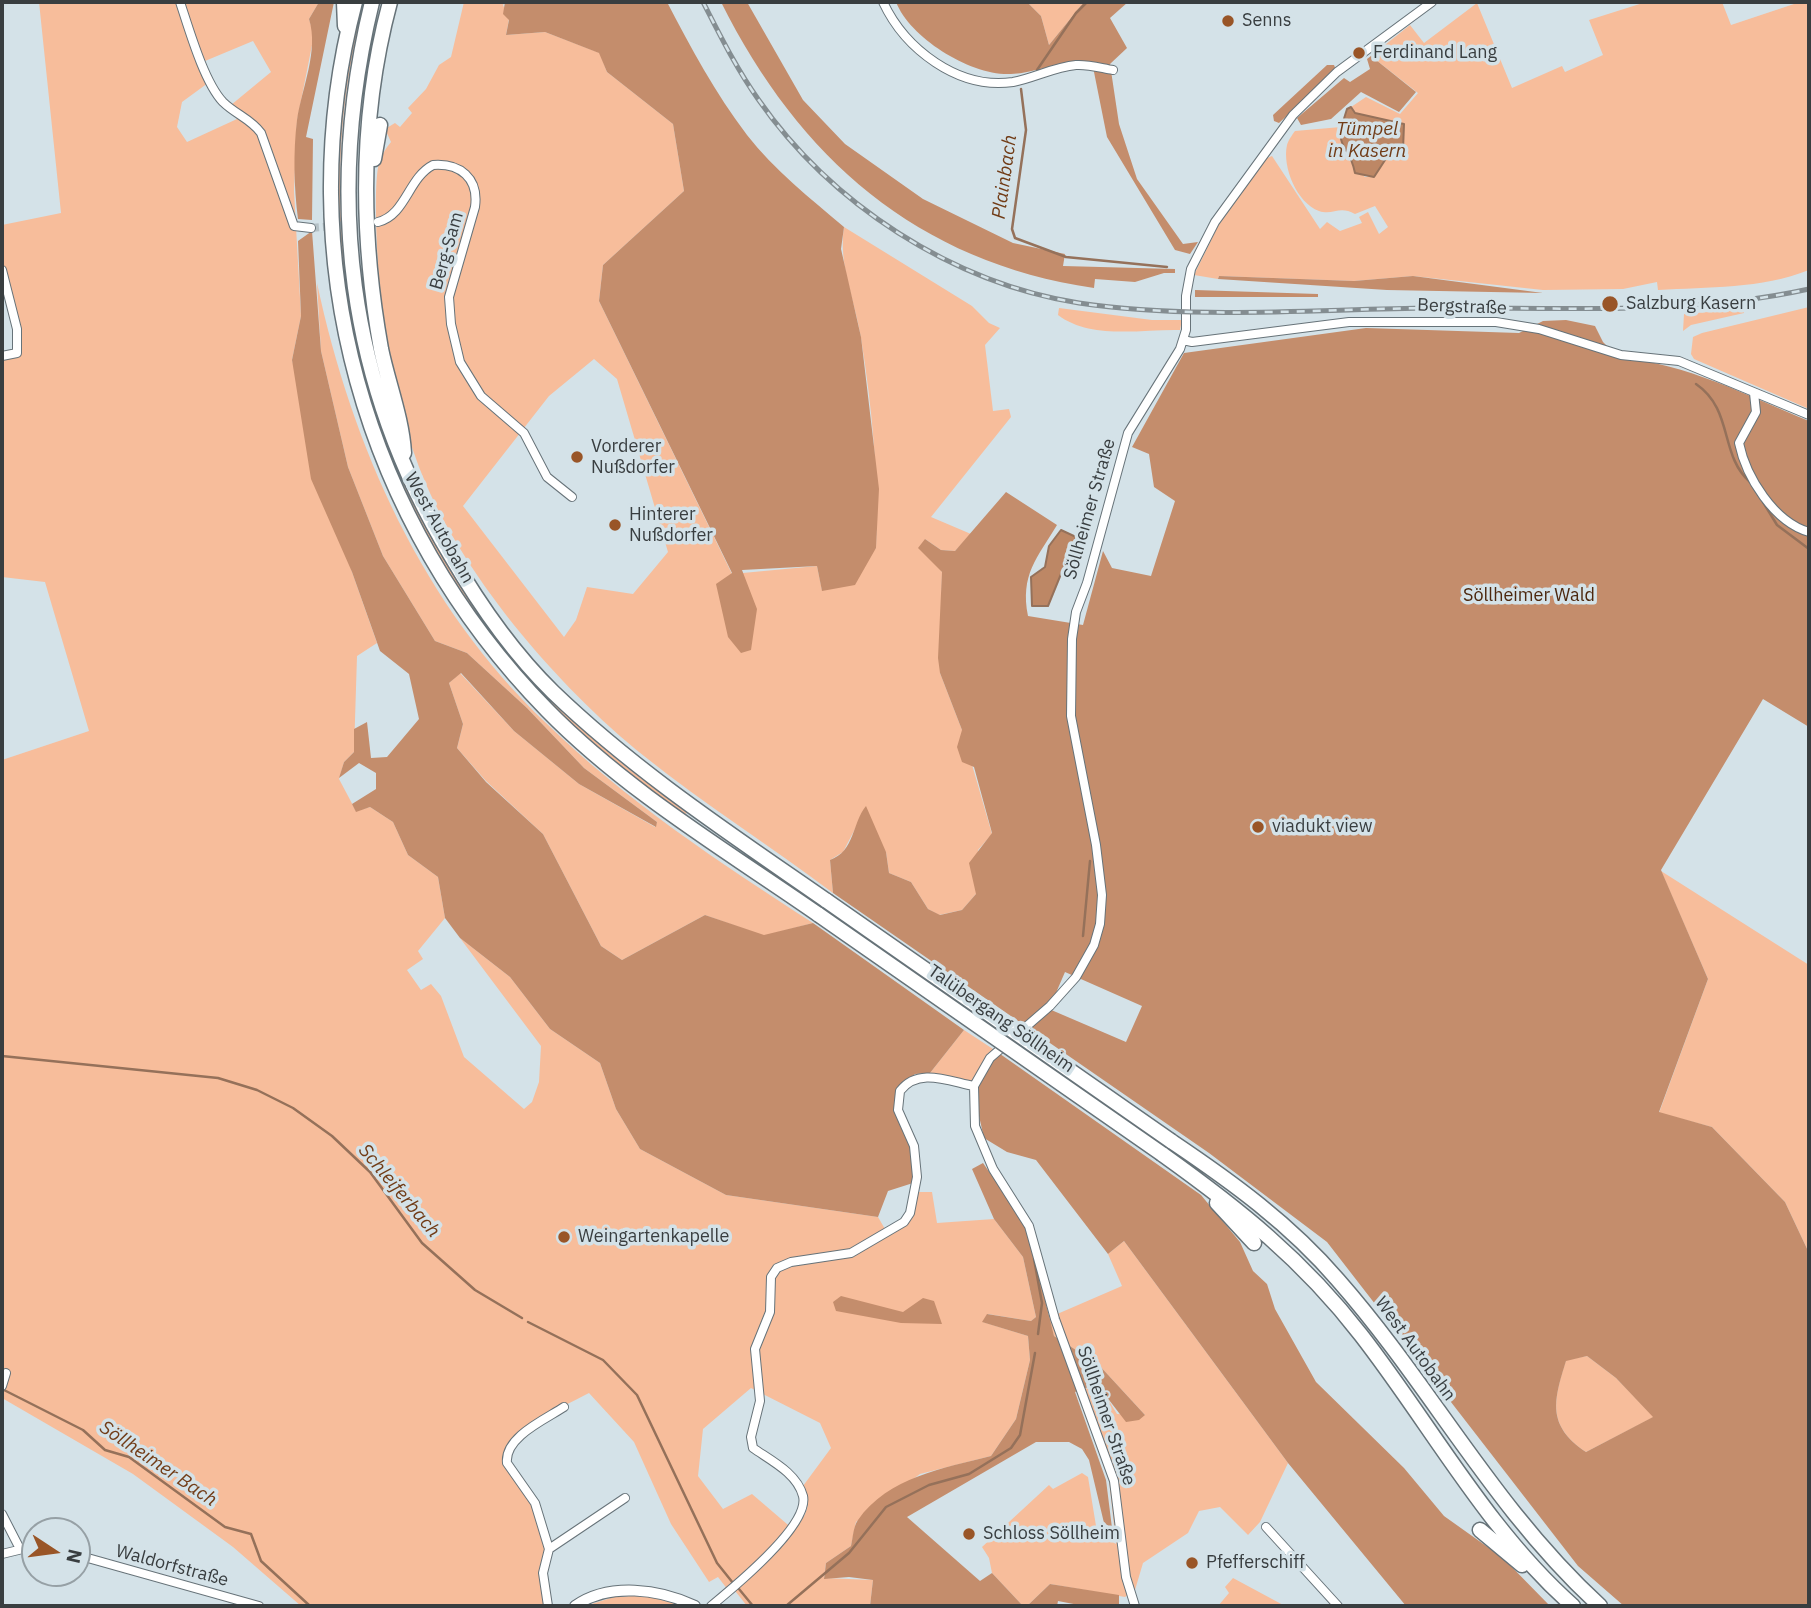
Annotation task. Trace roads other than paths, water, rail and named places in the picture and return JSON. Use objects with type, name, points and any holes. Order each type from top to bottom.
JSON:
[{"type":"highway","points":[[344,2],[346,34]]},
{"type":"highway","name":"West Autobahn","points":[[355,2],[346,34],[330,150],[334,271],[346,345],[362,404],[386,471],[416,533],[453,595],[483,637],[548,712],[611,768],[819,915]]},
{"type":"highway","name":"West Autobahn","points":[[372,2],[359,54],[350,123],[347,188],[350,256],[359,323],[376,388],[404,468],[431,523],[472,593],[551,690],[660,785],[827,901]]},
{"type":"highway","points":[[390,2],[372,85],[366,133],[365,212],[371,282],[389,386],[403,436],[404,468]]},
{"type":"highway","points":[[365,212],[372,187],[375,142],[380,124]]},
{"type":"highway","name":"Talübergang Söllheim","points":[[827,901],[1171,1141]]},
{"type":"highway","name":"Talübergang Söllheim","points":[[819,915],[1162,1154]]},
{"type":"highway","name":"West Autobahn","points":[[1171,1141],[1273,1215],[1325,1265],[1371,1319],[1508,1510],[1539,1546],[1600,1606]]},
{"type":"highway","name":"West Autobahn","points":[[1162,1154],[1263,1229],[1316,1281],[1363,1337],[1489,1513],[1538,1571],[1573,1606]]},
{"type":"highway","points":[[1196,1179],[1207,1195],[1233,1218],[1254,1243]]},
{"type":"highway","points":[[1480,1530],[1523,1566],[1538,1571]]},
{"type":"street","points":[[180,2],[213,88],[222,101],[253,123],[261,133],[294,226],[311,228]]},
{"type":"street","points":[[883,2],[905,37],[942,67],[973,80],[1014,82],[1077,65],[1113,70]]},
{"type":"street","name":"Söllheimer Straße","points":[[1135,1606],[1126,1577],[1114,1481],[1055,1319],[1029,1226],[993,1169],[975,1126],[974,1086],[990,1058],[1060,996],[1080,970],[1094,945],[1102,895],[1097,845],[1071,716],[1072,639],[1076,612],[1087,583],[1128,433],[1183,340],[1191,270],[1215,222],[1293,115],[1337,72],[1432,2]]},
{"type":"street","name":"Berg-Sam","points":[[378,222],[396,212],[417,177],[433,165],[454,166],[470,177],[476,192],[475,207],[449,298],[450,324],[460,362],[481,396],[524,433],[547,477],[572,497]]},
{"type":"street","points":[[2,271],[17,329],[17,353],[2,356]]},
{"type":"street","name":"Bergstraße","points":[[1183,340],[1192,342],[1349,321],[1496,322],[1539,329],[1621,355],[1679,361],[1809,415]]},
{"type":"street","points":[[1754,393],[1756,412],[1739,443],[1741,454],[1777,513],[1798,529],[1809,532]]},
{"type":"street","points":[[711,1606],[739,1583],[796,1524],[803,1510],[803,1496],[790,1475],[753,1448],[751,1437],[760,1401],[755,1349],[770,1312],[771,1277],[777,1268],[791,1262],[850,1253],[904,1222],[917,1190],[917,1177],[914,1146],[898,1110],[900,1091],[915,1078],[929,1076],[974,1086]]},
{"type":"street","points":[[548,1606],[543,1573],[549,1549],[535,1503],[507,1463],[506,1455],[510,1446],[527,1431],[564,1407]]},
{"type":"street","points":[[549,1549],[625,1498]]},
{"type":"street","points":[[2,1514],[19,1547],[2,1554]]},
{"type":"street","points":[[1266,1527],[1338,1606]]},
{"type":"street","name":"Waldorfstraße","points":[[91,1559],[259,1606]]},
{"type":"street","points":[[575,1606],[605,1594],[638,1590],[663,1594],[695,1606]]},
{"type":"water","name":"Tümpel in Kasern","points":[[1351,107],[1355,113],[1404,124],[1403,150],[1389,154],[1374,177],[1355,173],[1341,140],[1347,109]]},
{"type":"water","points":[[1061,530],[1076,537],[1048,606],[1032,606],[1031,577],[1045,567],[1049,546]]},
{"type":"waterway","name":"Plainbach","points":[[1037,70],[1076,13],[1087,2]]},
{"type":"waterway","name":"Plainbach","points":[[1021,89],[1026,130],[1012,229],[1015,238],[1066,257],[1167,267]]},
{"type":"waterway","points":[[1696,384],[1716,406],[1734,459],[1750,482]]},
{"type":"waterway","points":[[1763,502],[1777,525],[1809,549]]},
{"type":"waterway","points":[[1083,936],[1090,861]]},
{"type":"waterway","name":"Schleiferbach","points":[[2,1056],[218,1078],[257,1090],[293,1108],[332,1136],[370,1172],[422,1243],[475,1290],[522,1318]]},
{"type":"waterway","points":[[1034,1259],[1042,1303],[1038,1334]]},
{"type":"waterway","name":"Schleiferbach","points":[[528,1322],[603,1360],[637,1395],[717,1563],[733,1583]]},
{"type":"waterway","points":[[786,1606],[849,1553],[886,1507],[929,1485],[969,1474],[1011,1448],[1020,1435],[1035,1353]]},
{"type":"waterway","name":"Söllheimer Bach","points":[[2,1389],[83,1430],[105,1450],[129,1457],[225,1527],[251,1534],[261,1561],[310,1606]]},
{"type":"waterway","name":"Schleiferbach","points":[[739,1589],[753,1606]]},
{"type":"tunnel","points":[[311,228],[378,222]]},
{"type":"railway","points":[[703,2],[735,63],[758,99],[788,137],[821,172],[858,204],[898,233],[941,257],[1032,293],[1079,303],[1123,308],[1256,312],[1669,307],[1763,298],[1809,289]]},
{"type":"place","name":"Senns","points":[[1228,21]]},
{"type":"place","name":"Ferdinand Lang","points":[[1359,53]]},
{"type":"place","name":"Salzburg Kasern","points":[[1610,304]]},
{"type":"place","name":"Vorderer Nußdorfer","points":[[577,457]]},
{"type":"place","name":"Hinterer Nußdorfer","points":[[615,525]]},
{"type":"place","name":"viadukt view","points":[[1258,827]]},
{"type":"place","name":"Weingartenkapelle","points":[[564,1237]]},
{"type":"place","name":"Schloss Söllheim","points":[[969,1534]]},
{"type":"place","name":"Pfefferschiff","points":[[1192,1563]]},
{"type":"park label","name":"Söllheimer Wald","points":[[1529,596]]}]
